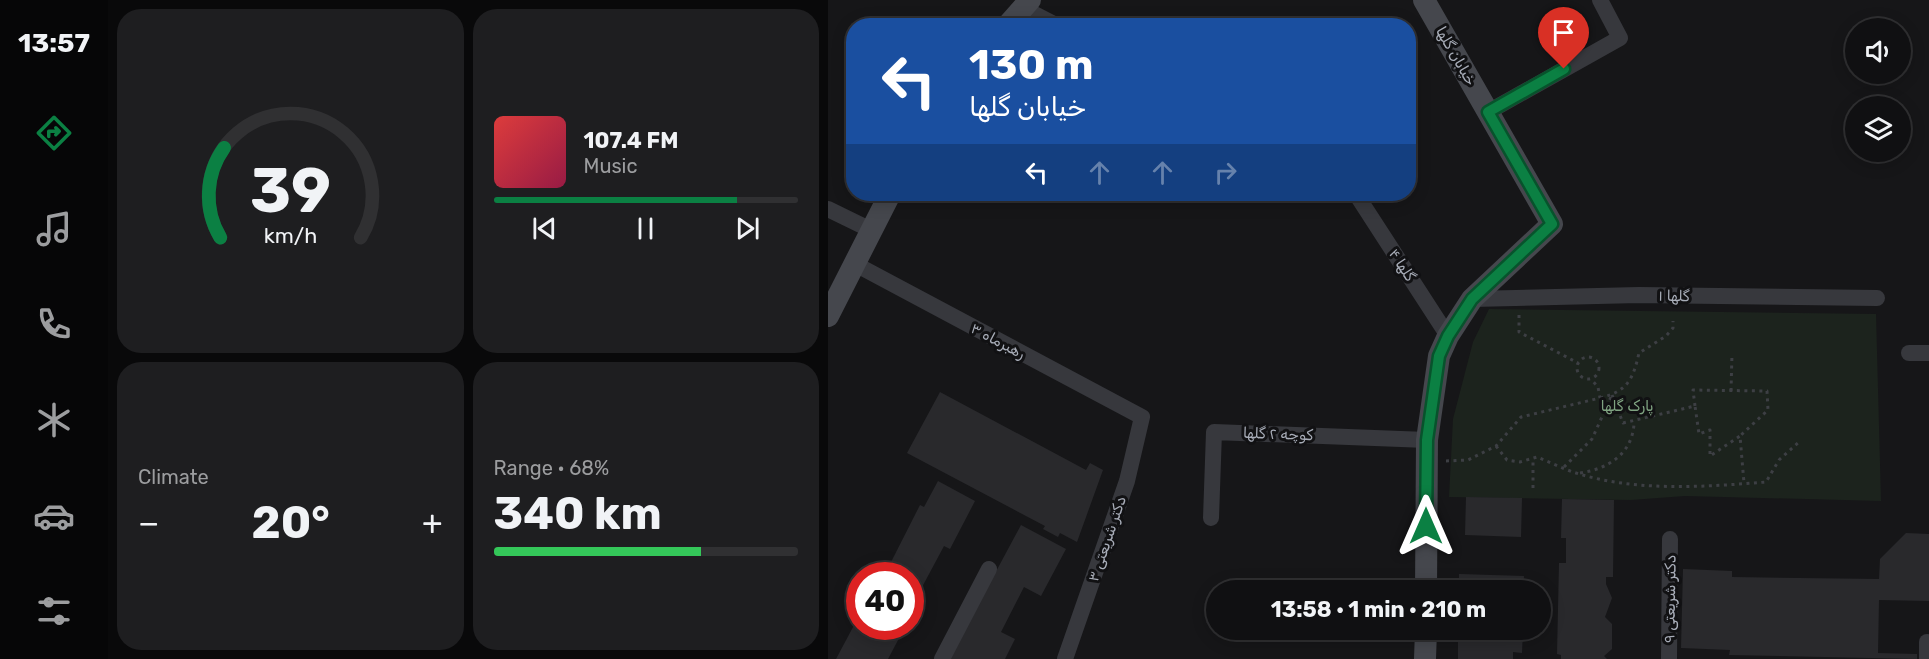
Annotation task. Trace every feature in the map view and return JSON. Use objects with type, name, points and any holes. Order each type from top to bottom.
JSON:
[{"type":"street","name":"خیابان گلها","points":[[1424,0],[1552,224],[1472,299],[1448,336],[1439,356],[1427,450],[1426,580]]},
{"type":"street","points":[[1488,112],[1620,38],[1600,0]]},
{"type":"street","points":[[1014,18],[1027,4],[1047,18]]},
{"type":"street","points":[[828,316],[886,201]]},
{"type":"street","name":"۴ گلها","points":[[1361,201],[1448,336]]},
{"type":"street","points":[[828,209],[871,230]]},
{"type":"street","name":"۳ رهبرماه","points":[[855,264],[1142,417]]},
{"type":"street","name":"۱ گلها","points":[[1472,299],[1638,296],[1876,298]]},
{"type":"street","points":[[1909,352],[1929,353]]},
{"type":"street","name":"۳ دکتر شریعتی","points":[[1065,659],[1128,481],[1142,417]]},
{"type":"street","name":"کوچه ۲ گلها","points":[[1211,518],[1214,432],[1427,450]]},
{"type":"street","name":"دکتر شریعتی ۹","points":[[1669,659],[1670,539]]},
{"type":"street","points":[[942,659],[989,569]]},
{"type":"street","points":[[1425,659],[1426,640]]},
{"type":"street","points":[[1927,642],[1927,659]]},
{"type":"path","points":[[1519,298],[1519,332],[1578,363]]},
{"type":"path","points":[[1427,450],[1468,460],[1496,446],[1521,417],[1617,394],[1634,376],[1640,352],[1666,336],[1673,328],[1673,321]]},
{"type":"path","points":[[1731,391],[1732,354]]},
{"type":"path","points":[[1578,363],[1587,356],[1597,361],[1599,372],[1591,379]]},
{"type":"path","points":[[1578,363],[1578,373],[1583,378],[1591,379],[1598,387],[1600,398]]},
{"type":"path","points":[[1693,390],[1767,392],[1768,410],[1740,436],[1710,456],[1710,430],[1699,434],[1695,406],[1693,390]]},
{"type":"path","points":[[1612,395],[1623,423],[1634,423],[1695,406]]},
{"type":"path","points":[[1563,468],[1592,439],[1612,395]]},
{"type":"path","points":[[1575,473],[1592,471],[1616,461],[1633,436],[1634,423]]},
{"type":"path","points":[[1740,436],[1744,484]]},
{"type":"path","points":[[1496,446],[1506,460],[1520,462],[1537,457],[1575,473],[1631,484],[1744,484],[1766,482],[1779,460],[1799,442]]},
{"type":"path","points":[[1533,458],[1533,488]]},
{"type":"green space","name":"پارک گلها","points":[[1489,309],[1876,314],[1881,501],[1685,496],[1631,500],[1449,497],[1453,419],[1473,342]]},
{"type":"building","points":[[940,392],[1086,470],[1090,463],[1103,470],[1077,542],[1060,533],[1058,537],[1043,529],[1045,526],[907,453]]},
{"type":"building","points":[[938,481],[975,501],[950,549],[944,546],[924,583],[924,562],[891,562],[920,505],[924,507]]},
{"type":"building","points":[[1466,497],[1522,498],[1521,537],[1465,535]]},
{"type":"building","points":[[1562,499],[1614,500],[1613,577],[1606,577],[1606,584],[1612,598],[1605,617],[1612,624],[1612,649],[1604,656],[1607,659],[1561,659],[1561,655],[1557,654],[1559,563],[1566,563],[1566,538],[1561,538]]},
{"type":"building","points":[[1021,525],[1066,549],[1041,596],[1024,587],[1001,632],[1015,639],[1005,659],[949,659]]},
{"type":"building","points":[[1906,533],[1929,534],[1929,601],[1879,600],[1878,653],[1917,654],[1917,659],[1729,655],[1730,650],[1681,648],[1683,569],[1732,571],[1732,577],[1879,579],[1880,559]]},
{"type":"building","points":[[1459,574],[1524,576],[1524,580],[1459,580]]},
{"type":"building","points":[[846,640],[898,640],[888,659],[836,659]]},
{"type":"building","points":[[1458,640],[1523,640],[1522,653],[1513,652],[1513,659],[1458,659]]},
{"type":"route","points":[[1426,526],[1427,440],[1439,356],[1448,336],[1472,299],[1552,224],[1488,112],[1564,69]]}]
